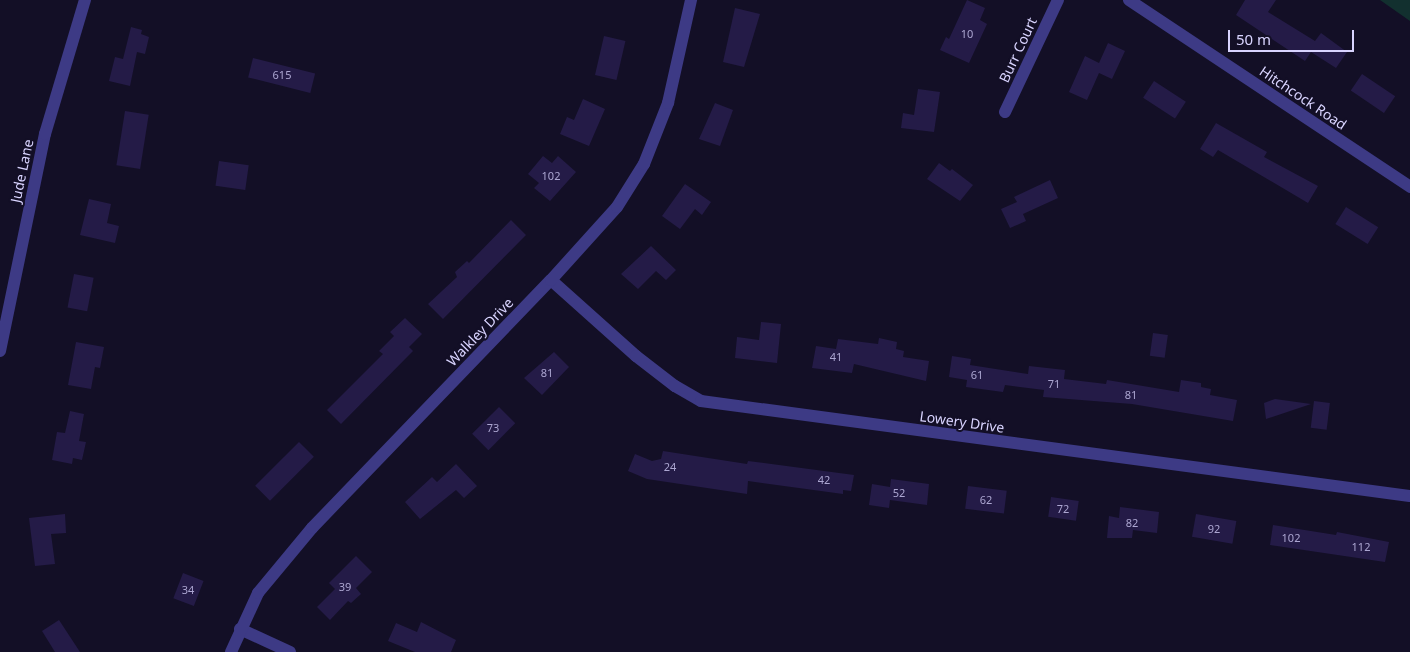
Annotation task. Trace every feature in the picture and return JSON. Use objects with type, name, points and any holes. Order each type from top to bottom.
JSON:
[{"type":"street","name":"Jude Lane","points":[[0,351],[45,134],[85,0]]},
{"type":"street","name":"Walkley Drive","points":[[231,652],[258,593],[312,528],[551,280],[617,207],[644,164],[668,103],[691,0]]},
{"type":"street","name":"Burr Court","points":[[1005,112],[1058,0]]},
{"type":"street","name":"Hitchcock Road","points":[[1129,0],[1410,187]]},
{"type":"street","name":"Lowery Drive","points":[[551,280],[636,356],[675,386],[701,401],[1410,496]]},
{"type":"street","points":[[240,629],[290,652]]},
{"type":"green space","points":[[1380,0],[1410,0],[1410,21]]},
{"type":"building","points":[[967,0],[985,8],[980,20],[987,24],[969,63],[940,50],[946,37],[949,39]]},
{"type":"building","points":[[1245,0],[1276,0],[1268,12],[1315,41],[1321,33],[1347,52],[1336,68],[1311,52],[1305,61],[1236,15]]},
{"type":"building","points":[[735,8],[760,14],[744,67],[723,62]]},
{"type":"building","points":[[131,27],[142,30],[141,34],[149,37],[145,54],[137,52],[130,86],[109,81],[115,57],[123,59]]},
{"type":"building","points":[[604,36],[625,41],[616,80],[595,75]]},
{"type":"building","points":[[1108,43],[1125,51],[1112,79],[1099,73],[1087,100],[1069,92],[1085,56],[1099,63]]},
{"type":"building","points":[[253,58],[315,73],[310,93],[248,77]]},
{"type":"building","points":[[1362,74],[1395,96],[1384,113],[1351,91]]},
{"type":"building","points":[[1154,81],[1186,102],[1175,118],[1143,98]]},
{"type":"building","points":[[918,89],[940,92],[934,132],[901,128],[903,113],[914,115]]},
{"type":"building","points":[[583,99],[605,109],[589,146],[560,134],[567,117],[574,120]]},
{"type":"building","points":[[715,103],[733,110],[720,146],[699,139]]},
{"type":"building","points":[[125,111],[149,115],[140,169],[116,165]]},
{"type":"building","points":[[1216,123],[1267,152],[1264,157],[1318,186],[1308,203],[1218,150],[1213,157],[1200,149]]},
{"type":"building","points":[[543,156],[552,163],[558,156],[576,172],[550,201],[534,188],[539,183],[528,174]]},
{"type":"building","points":[[219,161],[249,165],[245,190],[216,186]]},
{"type":"building","points":[[939,163],[950,171],[952,169],[973,185],[960,201],[927,179]]},
{"type":"building","points":[[1050,180],[1058,198],[1023,214],[1026,221],[1010,228],[1001,209],[1017,202],[1014,197]]},
{"type":"building","points":[[685,184],[711,202],[702,215],[695,209],[680,229],[662,216]]},
{"type":"building","points":[[89,199],[111,204],[107,223],[119,226],[115,243],[80,235]]},
{"type":"building","points":[[1346,207],[1378,227],[1368,244],[1335,224]]},
{"type":"building","points":[[511,220],[526,235],[443,319],[428,304],[457,277],[455,272],[467,261],[469,263]]},
{"type":"building","points":[[651,246],[676,270],[666,280],[656,271],[638,289],[621,274]]},
{"type":"building","points":[[74,274],[94,278],[87,311],[68,307]]},
{"type":"building","points":[[405,318],[422,334],[409,347],[413,351],[341,424],[327,410],[383,354],[379,351],[394,336],[390,332]]},
{"type":"building","points":[[761,322],[781,324],[777,363],[735,358],[737,337],[759,340]]},
{"type":"building","points":[[1153,333],[1168,335],[1165,358],[1150,356]]},
{"type":"building","points":[[879,338],[897,342],[896,349],[904,351],[903,357],[929,361],[926,381],[854,364],[852,373],[812,368],[816,346],[836,349],[838,339],[878,344]]},
{"type":"building","points":[[76,342],[104,347],[100,368],[95,367],[91,389],[68,385]]},
{"type":"building","points":[[554,352],[569,367],[542,395],[524,378]]},
{"type":"building","points":[[952,356],[971,359],[970,365],[1028,374],[1029,366],[1065,370],[1064,379],[1106,384],[1107,380],[1179,392],[1181,380],[1201,383],[1201,387],[1211,389],[1210,395],[1237,400],[1233,421],[1132,404],[1043,397],[1044,390],[1005,385],[1003,392],[966,387],[967,380],[949,377]]},
{"type":"building","points":[[1275,399],[1311,404],[1266,419],[1264,403]]},
{"type":"building","points":[[1314,401],[1330,403],[1327,430],[1311,428]]},
{"type":"building","points":[[499,407],[515,423],[488,450],[472,434]]},
{"type":"building","points":[[70,411],[84,414],[79,441],[86,442],[82,460],[73,458],[72,464],[52,460],[57,432],[65,433]]},
{"type":"building","points":[[299,442],[314,457],[270,501],[255,486]]},
{"type":"building","points":[[663,451],[747,464],[748,461],[854,475],[851,491],[843,490],[843,494],[748,481],[747,494],[647,479],[628,471],[635,454],[652,461],[661,459]]},
{"type":"building","points":[[456,464],[477,486],[464,498],[456,490],[420,519],[405,502],[432,477],[437,482]]},
{"type":"building","points":[[891,479],[929,484],[927,505],[890,500],[889,508],[869,505],[872,484],[890,487]]},
{"type":"building","points":[[968,486],[1007,491],[1004,514],[965,509]]},
{"type":"building","points":[[1051,497],[1079,501],[1076,521],[1048,517]]},
{"type":"building","points":[[1120,507],[1159,512],[1157,533],[1133,530],[1132,538],[1107,538],[1109,516],[1119,518]]},
{"type":"building","points":[[65,514],[66,533],[51,534],[55,564],[35,566],[29,518]]},
{"type":"building","points":[[1196,514],[1236,521],[1232,544],[1192,537]]},
{"type":"building","points":[[1273,525],[1336,535],[1337,532],[1389,542],[1385,562],[1270,545]]},
{"type":"building","points":[[356,556],[372,572],[356,588],[361,594],[351,603],[348,601],[330,620],[317,607],[335,589],[329,583]]},
{"type":"building","points":[[183,573],[204,581],[194,606],[173,598]]},
{"type":"building","points":[[59,620],[80,652],[55,652],[42,631]]},
{"type":"building","points":[[421,622],[456,640],[451,652],[415,652],[388,641],[396,623],[417,632]]}]
